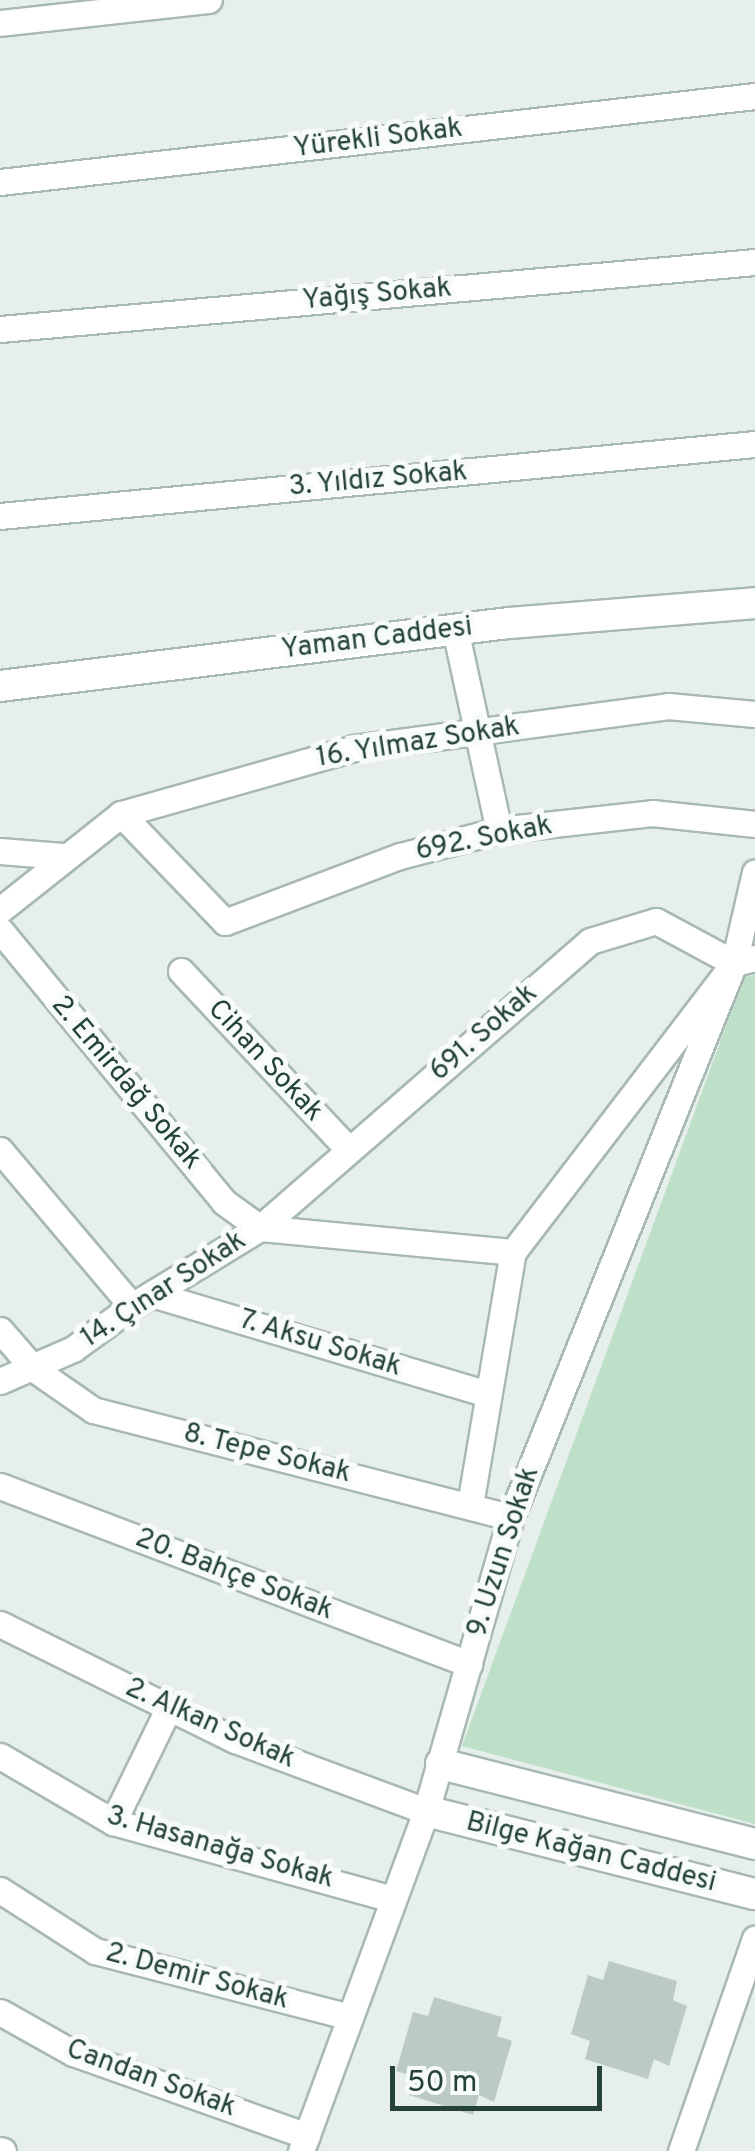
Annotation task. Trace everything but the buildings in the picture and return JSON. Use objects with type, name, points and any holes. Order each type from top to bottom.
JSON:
[{"type":"main road","name":"Yaman Caddesi","points":[[0,686],[456,630],[755,603]]},
{"type":"main road","name":"Bilge Kağan Caddesi","points":[[440,1764],[755,1844]]},
{"type":"main road","name":"Bilge Kağan Caddesi","points":[[426,1811],[755,1894]]},
{"type":"street","points":[[0,23],[209,0]]},
{"type":"street","name":"Yürekli Sokak","points":[[0,182],[755,96]]},
{"type":"street","name":"Yağış Sokak","points":[[0,329],[755,262]]},
{"type":"street","name":"3. Yıldız Sokak","points":[[0,516],[755,444]]},
{"type":"street","points":[[456,630],[499,830]]},
{"type":"street","name":"16. Yılmaz Sokak","points":[[0,910],[63,856],[121,814],[354,748],[668,706],[755,714]]},
{"type":"street","name":"692. Sokak","points":[[121,814],[225,922],[400,856],[499,830],[652,814],[755,824]]},
{"type":"street","points":[[0,851],[63,856]]},
{"type":"street","name":"9. Uzun Sokak","points":[[304,2143],[426,1811],[510,1517],[744,960],[755,872]]},
{"type":"street","name":"691. Sokak","points":[[260,1228],[590,941],[656,922],[744,960]]},
{"type":"street","name":"2. Emirdağ Sokak","points":[[0,930],[224,1202],[260,1228]]},
{"type":"street","points":[[470,1505],[513,1252],[744,960]]},
{"type":"street","name":"Cihan Sokak","points":[[181,971],[349,1150]]},
{"type":"street","points":[[0,1150],[142,1300]]},
{"type":"street","name":"14. Çınar Sokak","points":[[0,1381],[73,1349],[142,1300],[260,1228],[513,1252]]},
{"type":"street","name":"7. Aksu Sokak","points":[[142,1300],[488,1394]]},
{"type":"street","name":"8. Tepe Sokak","points":[[0,1330],[34,1368],[93,1410],[510,1517]]},
{"type":"street","name":"20. Bahçe Sokak","points":[[0,1486],[469,1664]]},
{"type":"street","name":"2. Alkan Sokak","points":[[0,1624],[235,1740],[426,1811]]},
{"type":"street","points":[[113,1822],[169,1708]]},
{"type":"street","name":"3. Hasanağa Sokak","points":[[0,1756],[113,1822],[394,1898]]},
{"type":"street","name":"2. Demir Sokak","points":[[0,1890],[95,1951],[350,2017]]},
{"type":"street","points":[[680,2151],[755,1938]]},
{"type":"street","name":"Candan Sokak","points":[[0,2012],[73,2053],[304,2143]]},
{"type":"green space","points":[[755,975],[755,1824],[462,1746],[744,977]]}]
